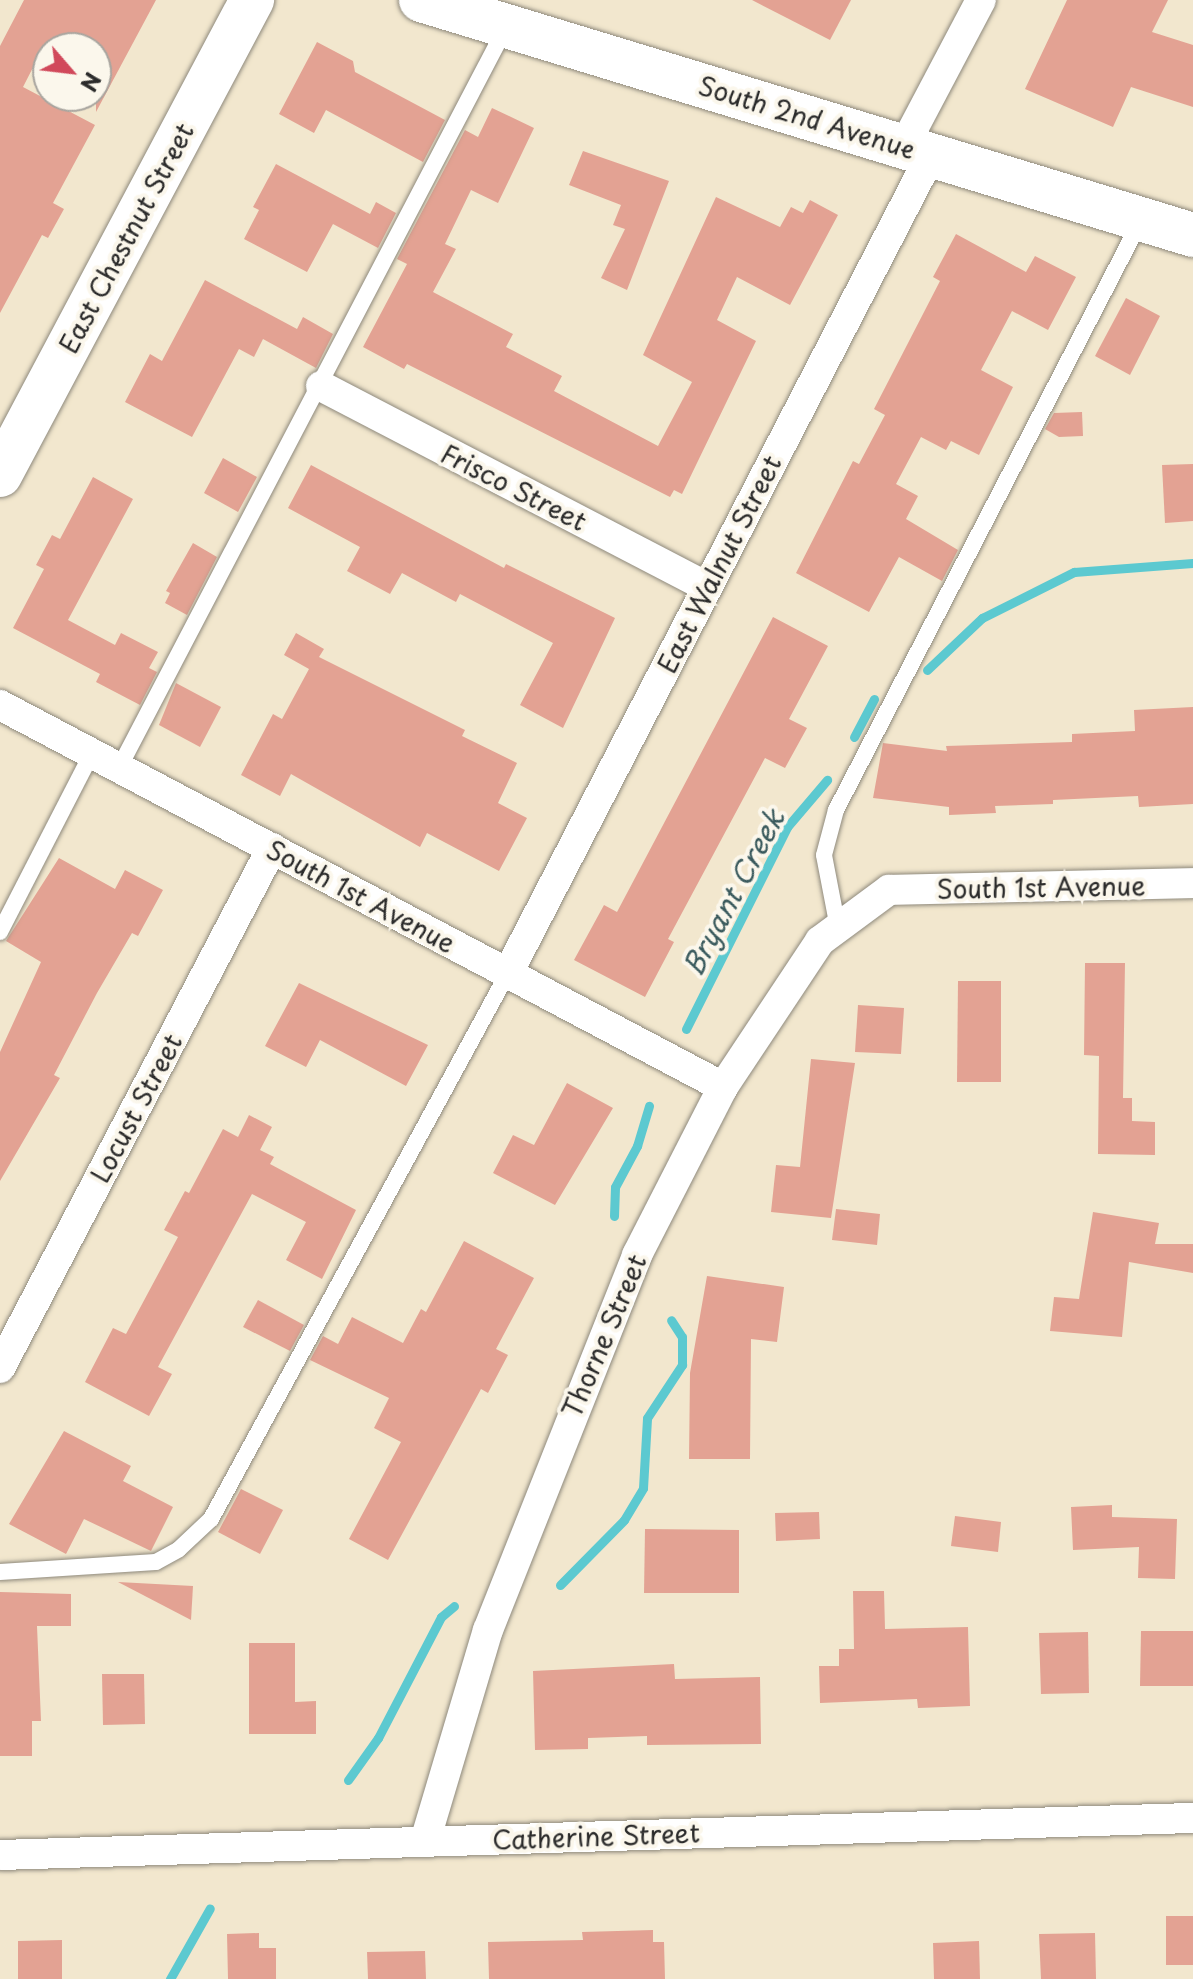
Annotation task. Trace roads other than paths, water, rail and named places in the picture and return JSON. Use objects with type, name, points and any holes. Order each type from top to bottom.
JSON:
[{"type":"main road","name":"East Chestnut Street","points":[[0,475],[252,0]]},
{"type":"main road","name":"South 2nd Avenue","points":[[421,0],[917,150],[1140,222],[1193,235]]},
{"type":"street","name":"East Walnut Street","points":[[508,973],[707,587],[917,150],[981,0]]},
{"type":"street","name":"Frisco Street","points":[[321,386],[707,587]]},
{"type":"street","name":"South 1st Avenue","points":[[0,705],[723,1087]]},
{"type":"street","name":"Locust Street","points":[[0,1368],[272,848]]},
{"type":"street","name":"South 1st Avenue","points":[[889,890],[1193,883]]},
{"type":"street","name":"Thorne Street","points":[[425,1841],[488,1630],[563,1433],[637,1255],[723,1087],[820,941],[889,890]]},
{"type":"street","name":"Catherine Street","points":[[0,1855],[1193,1818]]},
{"type":"lane","points":[[119,768],[507,26]]},
{"type":"lane","points":[[838,928],[824,855],[836,810],[1140,222]]},
{"type":"lane","points":[[0,932],[92,753]]},
{"type":"lane","points":[[0,1572],[156,1562],[179,1549],[211,1519],[508,973]]},
{"type":"waterway","name":"Bryant Creek","points":[[927,670],[982,618],[1074,572],[1193,563]]},
{"type":"waterway","name":"Bryant Creek","points":[[854,737],[874,699]]},
{"type":"waterway","name":"Bryant Creek","points":[[686,1029],[787,827],[827,780]]},
{"type":"waterway","name":"Bryant Creek","points":[[614,1216],[615,1187],[637,1146],[649,1106]]},
{"type":"waterway","name":"Bryant Creek","points":[[560,1585],[624,1520],[643,1488],[647,1418],[682,1365],[682,1337],[671,1320]]},
{"type":"waterway","name":"Bryant Creek","points":[[348,1780],[378,1738],[441,1617],[454,1606]]},
{"type":"waterway","name":"Bryant Creek","points":[[170,1979],[210,1908]]}]
